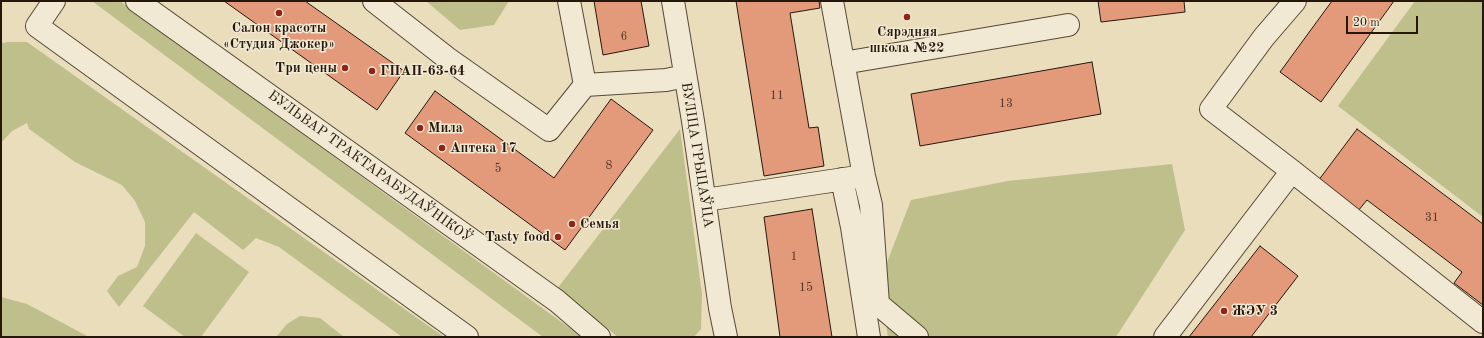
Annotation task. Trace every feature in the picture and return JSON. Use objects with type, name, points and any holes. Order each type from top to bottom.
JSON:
[{"type":"street","points":[[54,1],[37,26],[318,231],[467,337]]},
{"type":"street","name":"БУЛЬВАР ТРАКТАРАБУДАЎНІКОЎ","points":[[137,1],[557,302],[599,337]]},
{"type":"street","points":[[374,1],[447,58],[549,130],[585,85],[666,80],[685,76]]},
{"type":"street","points":[[569,1],[585,85]]},
{"type":"street","name":"ВУЛІЦА ГРЫЦАЎЦА","points":[[673,1],[705,200],[720,308],[726,337]]},
{"type":"street","points":[[832,1],[864,176],[871,205],[878,304],[917,337]]},
{"type":"street","points":[[1295,1],[1264,37],[1212,109],[1483,322]]},
{"type":"street","points":[[844,64],[1068,25]]},
{"type":"street","points":[[1165,337],[1292,171]]},
{"type":"street","points":[[705,200],[864,176]]},
{"type":"street","points":[[842,179],[852,227],[869,337]]},
{"type":"street","name":"ВУЛІЦА ГРЫЦАЎЦА","points":[[711,337],[720,308]]},
{"type":"green space","points":[[92,1],[120,1],[582,337],[543,337]]},
{"type":"green space","points":[[426,1],[509,1],[494,25],[460,30]]},
{"type":"green space","points":[[1415,1],[1483,1],[1483,217],[1338,106]]},
{"type":"green space","points":[[27,42],[444,337],[402,337],[279,247],[256,238],[243,250],[194,212],[119,307],[107,291],[118,276],[137,267],[145,246],[145,222],[135,201],[122,185],[75,162],[29,129],[27,123],[12,131],[1,143],[1,43]]},
{"type":"green space","points":[[680,129],[702,294],[701,329],[694,337],[618,337],[557,289]]},
{"type":"green space","points":[[1172,164],[1185,230],[1116,337],[888,337],[879,283],[911,200],[1008,181]]},
{"type":"green space","points":[[196,233],[249,272],[201,337],[185,337],[143,306]]},
{"type":"green space","points":[[1,297],[27,304],[89,337],[1,337]]},
{"type":"green space","points":[[300,316],[320,318],[344,337],[276,337],[287,324]]},
{"type":"building","points":[[224,1],[305,1],[404,71],[377,110]]},
{"type":"building","points":[[594,1],[641,1],[649,46],[603,55]]},
{"type":"building","points":[[736,1],[819,1],[820,8],[790,13],[809,128],[818,127],[824,166],[764,176]]},
{"type":"building","points":[[1098,1],[1184,1],[1185,12],[1101,22]]},
{"type":"building","points":[[1332,1],[1394,1],[1321,102],[1280,72]]},
{"type":"building","points":[[1092,62],[1101,114],[920,146],[911,94]]},
{"type":"building","points":[[435,91],[554,178],[611,99],[653,130],[565,250],[405,133]]},
{"type":"building","points":[[1357,129],[1483,224],[1483,305],[1454,283],[1462,272],[1367,200],[1358,211],[1318,181]]},
{"type":"building","points":[[812,209],[832,337],[780,337],[764,217]]},
{"type":"building","points":[[1260,246],[1298,276],[1251,337],[1189,337]]},
{"type":"place","name":"Салон красоты «Студия Джокер»","points":[[279,13]]},
{"type":"place","name":"Сярэдняя школа №22","points":[[907,17]]},
{"type":"place","name":"Три цены","points":[[345,68]]},
{"type":"place","name":"ГПАП-63-64","points":[[372,71]]},
{"type":"place","name":"Мила","points":[[420,128]]},
{"type":"place","name":"Аптека 17","points":[[442,148]]},
{"type":"place","name":"Семья","points":[[572,224]]},
{"type":"place","name":"Tasty food","points":[[558,237]]},
{"type":"place","name":"ЖЭУ 3","points":[[1224,311]]}]
